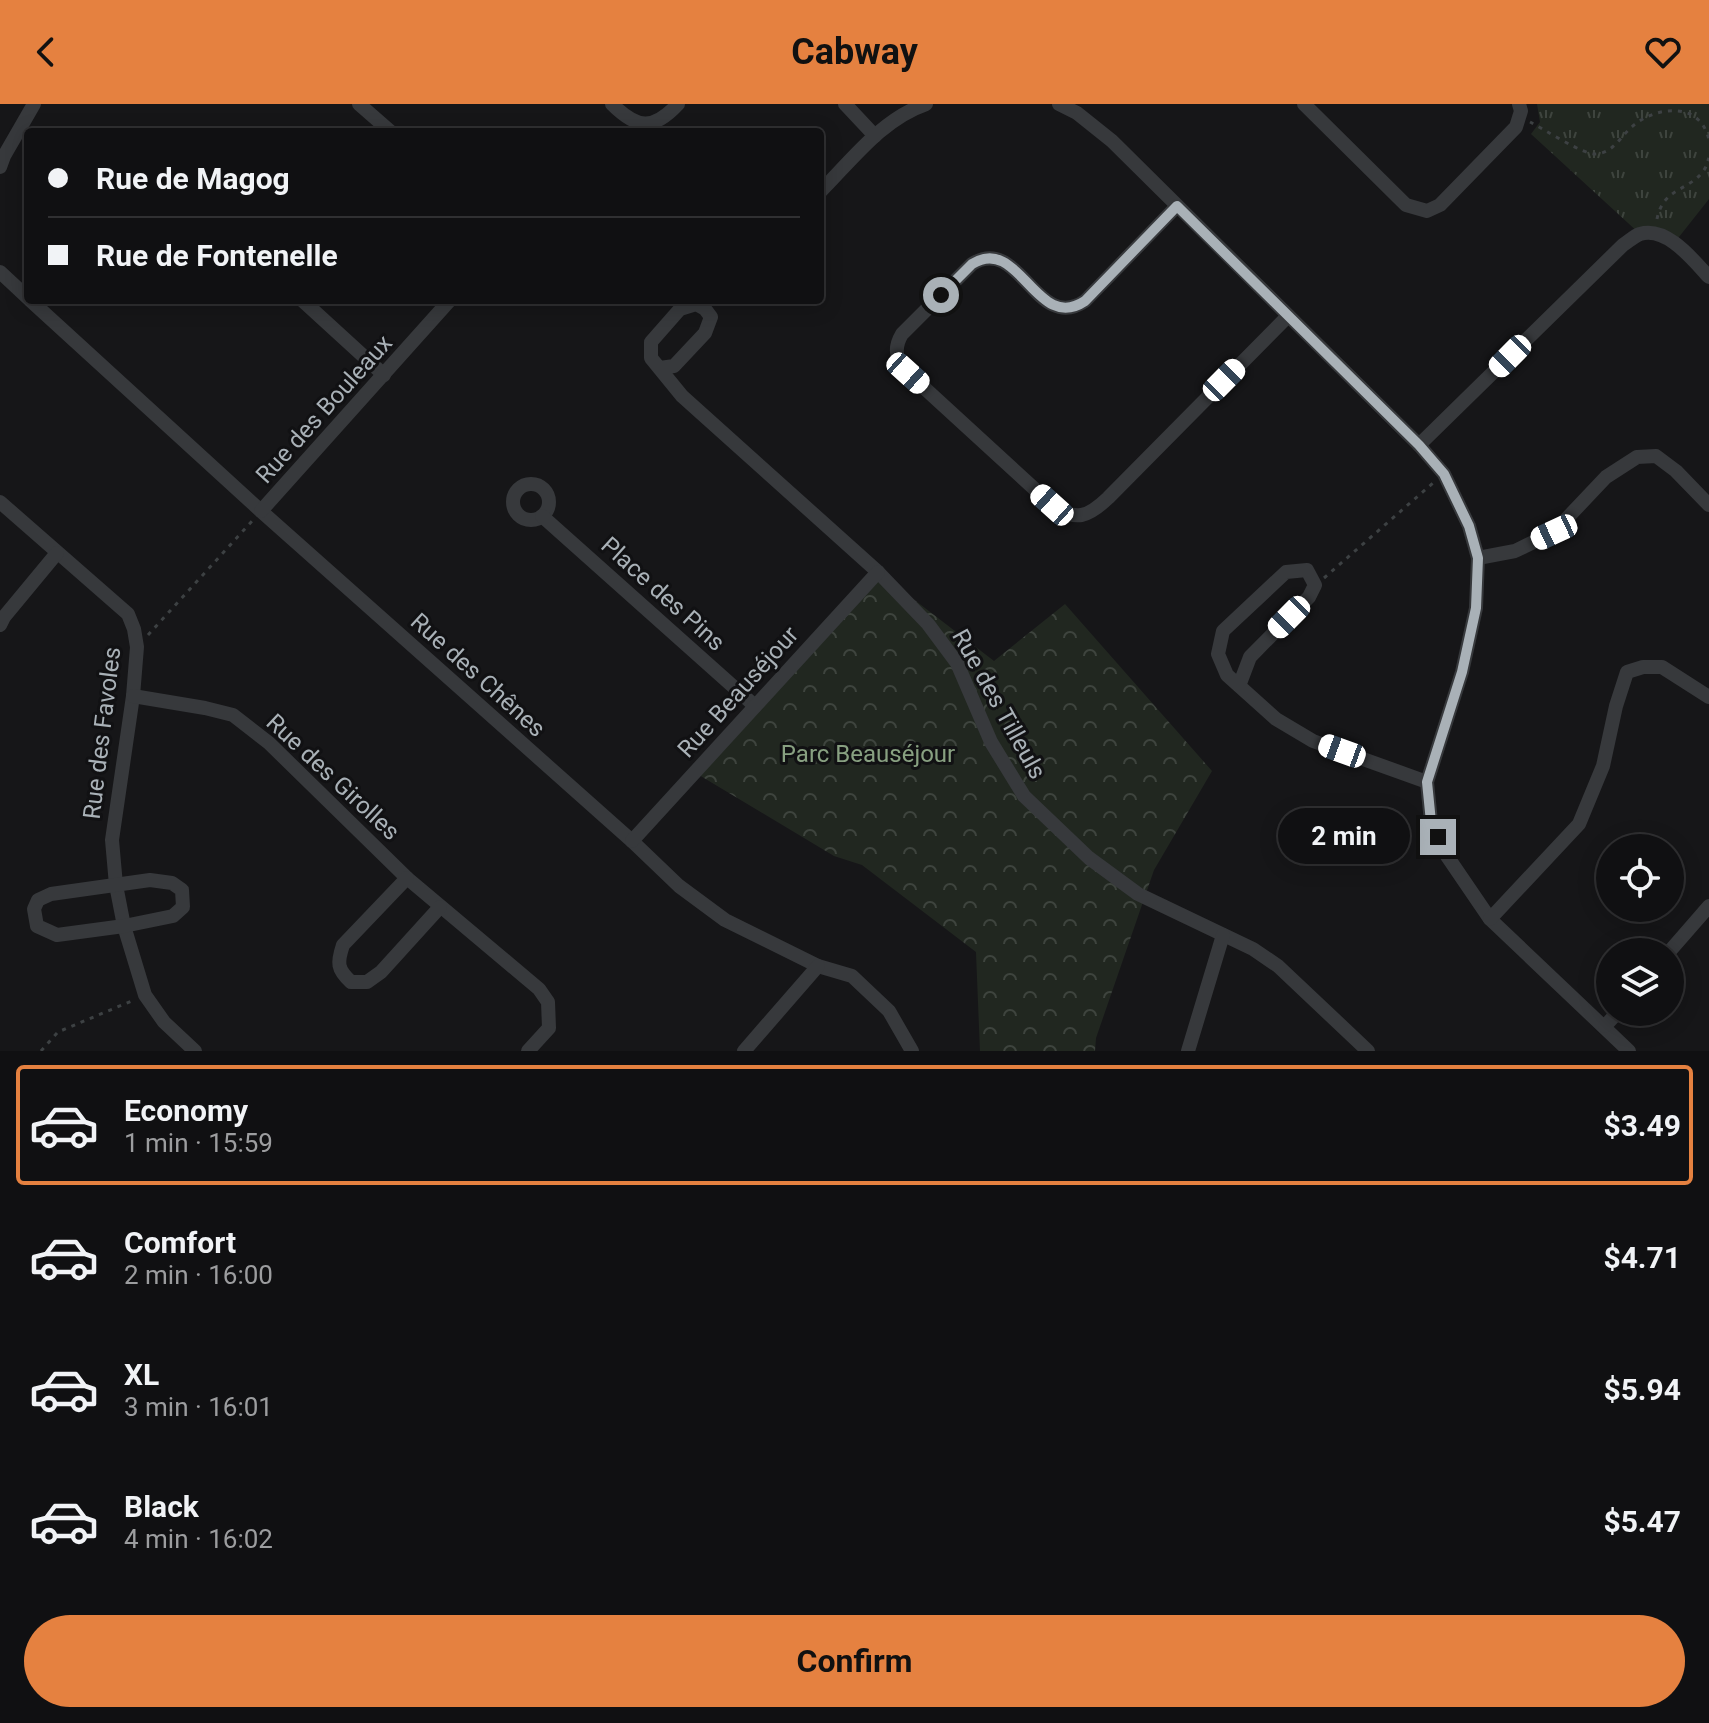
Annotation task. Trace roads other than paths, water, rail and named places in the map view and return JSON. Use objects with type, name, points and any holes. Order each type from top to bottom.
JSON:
[{"type":"street","points":[[0,167],[34,104]]},
{"type":"street","points":[[359,104],[386,128]]},
{"type":"street","points":[[612,104],[626,118],[637,123],[658,121],[678,104]]},
{"type":"street","points":[[845,104],[875,136]]},
{"type":"street","points":[[824,188],[896,118],[926,104]]},
{"type":"street","points":[[1059,104],[1084,118],[1112,141],[1419,445],[1444,474],[1469,526],[1478,558],[1476,608],[1462,672],[1427,782],[1431,822],[1445,853],[1490,919],[1596,1018]]},
{"type":"street","points":[[1304,104],[1406,205],[1427,211],[1440,205],[1506,138],[1516,127],[1519,110]]},
{"type":"street","points":[[1177,206],[1085,301],[1074,307],[1052,304],[1002,260],[978,260],[902,334],[896,346],[898,359],[908,373],[1052,505],[1068,514],[1083,516],[1108,498],[1288,316]]},
{"type":"street","points":[[1419,445],[1623,245],[1640,234],[1657,234],[1675,242],[1709,277]]},
{"type":"street","name":"Rue des Chênes","points":[[0,272],[24,294]]},
{"type":"street","name":"Rue des Chênes","points":[[34,304],[679,886],[725,920],[818,966],[852,976],[889,1011],[912,1051]]},
{"type":"street","points":[[306,304],[384,375]]},
{"type":"street","name":"Rue des Bouleaux","points":[[261,511],[446,304]]},
{"type":"street","points":[[696,304],[705,309],[711,317],[705,333],[674,366],[660,368],[651,358],[651,342],[680,309],[696,304]]},
{"type":"street","name":"Rue des Tilleuls","points":[[660,368],[682,396],[878,572],[928,624],[957,663],[991,742],[1024,796],[1089,858],[1138,894],[1253,949],[1278,966],[1368,1051]]},
{"type":"street","points":[[1478,558],[1515,551],[1554,532],[1606,477],[1637,457],[1656,456],[1676,471],[1709,505]]},
{"type":"street","name":"Rue des Favoles","points":[[0,502],[128,614],[134,629],[137,647],[133,696],[112,840],[116,885],[124,926],[145,995],[164,1022],[195,1051]]},
{"type":"street","name":"Place des Pins","points":[[542,516],[755,706]]},
{"type":"street","points":[[0,625],[57,553]]},
{"type":"street","points":[[1239,686],[1250,657],[1309,597],[1315,585],[1307,570],[1286,572],[1223,631],[1218,654],[1227,675],[1239,686],[1276,719],[1313,741],[1427,782]]},
{"type":"street","name":"Rue Beauséjour","points":[[632,841],[878,572]]},
{"type":"street","points":[[1490,919],[1579,824],[1603,766],[1627,672],[1643,667],[1662,667],[1709,697]]},
{"type":"street","name":"Rue des Girolles","points":[[133,696],[233,715],[269,743],[407,878],[539,989],[548,1002],[549,1028],[528,1051]]},
{"type":"street","points":[[407,878],[343,945],[339,958],[340,972],[351,982],[367,982],[381,972],[440,907]]},
{"type":"street","points":[[150,880],[172,883],[182,890],[183,907],[173,916],[57,935],[37,926],[34,909],[38,900],[51,894],[116,885],[150,880]]},
{"type":"street","points":[[1681,938],[1709,906]]},
{"type":"street","points":[[1188,1051],[1223,935]]},
{"type":"street","points":[[744,1051],[818,966]]},
{"type":"street","points":[[1605,1026],[1629,1051]]},
{"type":"park label","name":"Parc Beauséjour","points":[[868,754]]}]
